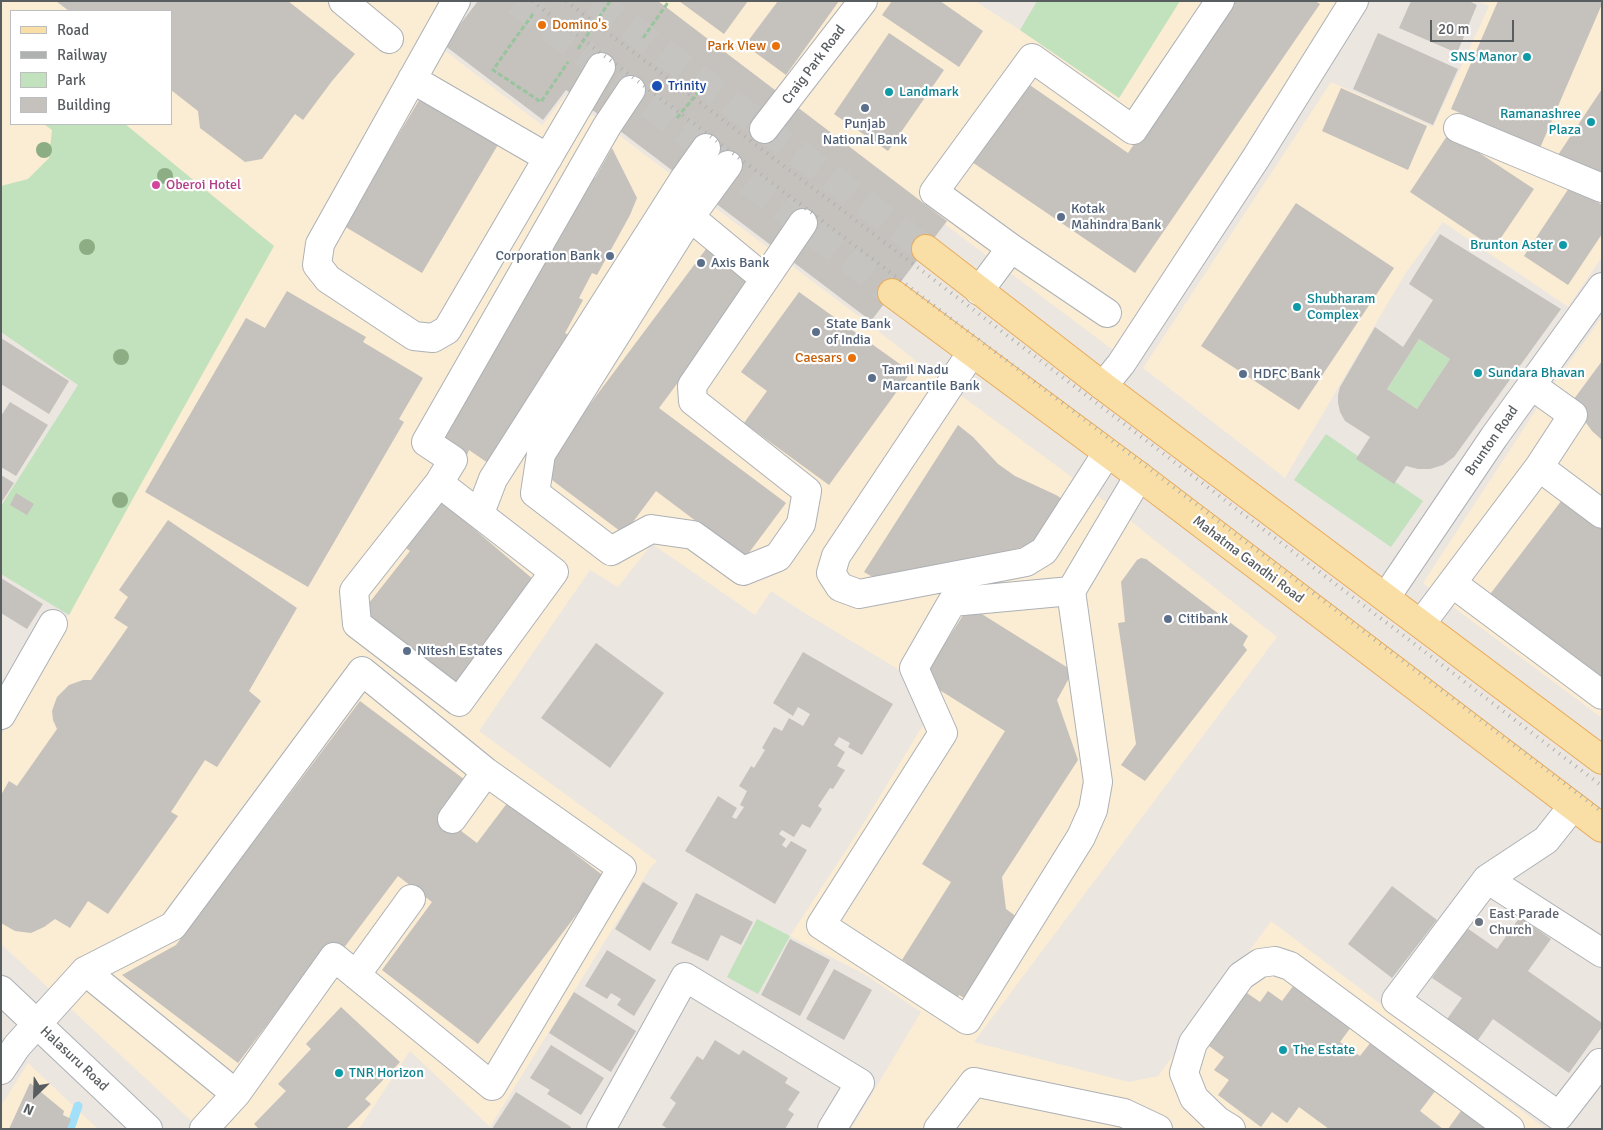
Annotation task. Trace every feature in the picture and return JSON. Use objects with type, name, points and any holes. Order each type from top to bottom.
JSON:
[{"type":"main road","points":[[926,249],[1103,386],[1602,760]]},
{"type":"main road","name":"Mahatma Gandhi Road","points":[[892,293],[1139,476],[1602,828]]},
{"type":"street","points":[[343,1],[389,40]]},
{"type":"street","points":[[456,1],[320,244],[318,265],[328,279],[414,336],[433,338],[446,330],[601,67]]},
{"type":"street","name":"Craig Park Road","points":[[764,129],[863,1]]},
{"type":"street","points":[[1107,313],[1011,248],[934,192],[1032,58],[1134,130],[1220,1]]},
{"type":"street","points":[[1103,386],[1121,364],[1256,158],[1351,2]]},
{"type":"street","points":[[412,79],[548,158]]},
{"type":"street","points":[[440,483],[554,572],[459,702],[357,624],[354,591],[440,483],[453,460],[426,442],[607,126],[631,90]]},
{"type":"street","points":[[1458,128],[1602,188]]},
{"type":"street","points":[[480,513],[493,479],[684,179],[706,148]]},
{"type":"street","points":[[728,165],[695,210],[541,454],[535,493],[611,551],[651,530],[693,535],[743,571],[778,557],[801,524],[807,491],[693,401],[692,386],[803,223]]},
{"type":"street","points":[[695,210],[765,279]]},
{"type":"street","points":[[980,291],[1011,248]]},
{"type":"street","name":"Brunton Road","points":[[1386,597],[1531,386],[1599,296]]},
{"type":"street","points":[[972,352],[836,556],[831,574],[840,587],[859,594],[1026,562],[1044,551],[1107,453]]},
{"type":"street","points":[[1421,624],[1539,467],[1573,415],[1531,386]]},
{"type":"street","points":[[1539,467],[1602,514]]},
{"type":"street","points":[[1071,591],[952,602],[914,668],[943,734],[821,925],[967,1020],[1081,837],[1093,810],[1098,782],[1071,591],[1139,476]]},
{"type":"street","points":[[1452,583],[1602,695]]},
{"type":"street","points":[[1,714],[53,624]]},
{"type":"street","points":[[1,1070],[17,1046],[85,971],[173,926],[362,671],[486,772],[622,868],[492,1086],[334,957],[236,1094],[204,1129]]},
{"type":"street","points":[[452,819],[486,772]]},
{"type":"street","points":[[1573,806],[1546,840],[1487,879],[1396,1000],[1559,1116],[1601,1062]]},
{"type":"street","points":[[1487,879],[1602,953]]},
{"type":"street","points":[[356,975],[411,900]]},
{"type":"street","points":[[1231,1129],[1218,1121],[1194,1098],[1184,1073],[1193,1043],[1241,976],[1260,963],[1275,961],[1290,966],[1518,1127]]},
{"type":"street","points":[[85,971],[236,1094]]},
{"type":"street","points":[[600,1129],[685,977],[860,1082],[832,1129]]},
{"type":"street","name":"Halasuru Road","points":[[2,992],[148,1129]]},
{"type":"street","points":[[938,1129],[974,1082],[1124,1113],[1158,1129]]},
{"type":"path","points":[[643,38],[669,1]]},
{"type":"path","points":[[533,14],[494,70],[535,98]]},
{"type":"path","points":[[677,118],[698,92]]},
{"type":"shaded area","points":[[1,1],[455,1],[439,46],[542,125],[566,95],[881,333],[932,374],[1118,511],[1277,637],[974,1042],[1129,1082],[1158,1076],[1271,921],[1546,1129],[851,1129],[921,1012],[864,974],[790,936],[863,824],[926,720],[901,671],[771,591],[755,615],[652,544],[618,587],[590,570],[479,731],[657,861],[651,867],[490,1127],[410,1051],[359,1129],[200,1129],[1,944],[1,736],[165,439],[1,332]]},
{"type":"shaded area","points":[[647,1],[849,1],[776,98]]},
{"type":"shaded area","points":[[875,1],[975,1],[1119,98],[1180,1],[1339,1],[1113,350],[789,108]]},
{"type":"shaded area","points":[[1478,1],[1602,1],[1602,257],[1568,307],[1443,222],[1405,274],[1285,478],[1143,368],[1331,82],[1433,127],[1489,6]]},
{"type":"shaded area","points":[[1602,317],[1602,718],[1423,583],[1545,396]]},
{"type":"shaded area","points":[[28,1063],[98,1129],[1,1129],[1,1106]]},
{"type":"green space","points":[[1037,1],[1180,1],[1119,98],[1020,30]]},
{"type":"green space","points":[[45,125],[126,125],[274,246],[69,615],[1,574],[1,506],[78,385],[1,332],[1,186],[28,179],[49,158],[52,130]]},
{"type":"green space","points":[[1419,339],[1450,359],[1417,409],[1387,389]]},
{"type":"green space","points":[[1326,434],[1423,501],[1391,547],[1294,480]]},
{"type":"green space","points":[[757,919],[790,936],[758,994],[727,977]]},
{"type":"building","points":[[56,1],[288,1],[355,54],[303,120],[295,114],[262,159],[245,162],[200,128],[198,111],[172,91],[172,10],[68,10]]},
{"type":"building","points":[[478,1],[658,1],[947,221],[871,321],[566,90],[543,120],[444,45]]},
{"type":"building","points":[[679,1],[748,1],[724,34]]},
{"type":"building","points":[[778,1],[839,1],[786,75],[745,45]]},
{"type":"building","points":[[892,1],[940,1],[983,31],[959,67],[882,15]]},
{"type":"building","points":[[1233,1],[1315,1],[1320,4],[1135,273],[969,160],[1024,81],[1128,153]]},
{"type":"building","points":[[1411,1],[1469,1],[1477,5],[1457,53],[1399,28]]},
{"type":"building","name":"SNS Manor","points":[[1498,1],[1602,1],[1540,148],[1451,109]]},
{"type":"building","name":"Landmark","points":[[889,33],[944,70],[888,151],[834,114]]},
{"type":"building","points":[[1378,33],[1458,69],[1433,125],[1353,89]]},
{"type":"building","points":[[1341,88],[1427,126],[1408,170],[1322,131]]},
{"type":"building","name":"Ramanashree Plaza","points":[[1602,89],[1602,175],[1558,155]]},
{"type":"building","points":[[421,97],[499,143],[422,273],[344,226]]},
{"type":"building","points":[[1449,133],[1534,189],[1494,248],[1410,192]]},
{"type":"building","points":[[612,148],[637,198],[630,215],[597,275],[592,273],[579,298],[583,300],[565,333],[570,336],[503,445],[499,442],[488,463],[469,450],[467,455],[438,435],[588,173],[595,178]]},
{"type":"building","name":"Brunton Aster","points":[[1571,185],[1602,205],[1602,234],[1568,285],[1524,256]]},
{"type":"building","name":"Shubharam Complex","points":[[1296,203],[1394,268],[1299,410],[1201,346]]},
{"type":"building","name":"Sundara Bhavan","points":[[1440,234],[1561,309],[1454,457],[1443,465],[1430,469],[1406,466],[1394,484],[1356,459],[1370,437],[1345,421],[1340,412],[1338,395],[1340,387],[1375,327],[1403,347],[1433,300],[1409,284]],"holes":[[[1419,339],[1450,359],[1417,409],[1387,389]]]},
{"type":"building","points":[[706,249],[752,283],[659,408],[786,503],[745,558],[656,491],[624,534],[540,471]]},
{"type":"building","points":[[287,291],[366,337],[363,342],[423,378],[399,419],[404,422],[308,587],[145,492],[246,318],[265,328]]},
{"type":"building","points":[[799,292],[911,372],[829,485],[744,423],[767,391],[741,372]]},
{"type":"building","points":[[1,338],[69,381],[49,414],[1,384]]},
{"type":"building","points":[[1602,361],[1602,440],[1592,431],[1581,416],[1574,399]]},
{"type":"building","points":[[10,402],[48,425],[16,476],[1,467],[1,416]]},
{"type":"building","points":[[958,425],[973,437],[998,464],[1015,476],[1067,502],[1041,543],[878,580],[864,572]]},
{"type":"building","points":[[1,475],[14,483],[1,503]]},
{"type":"building","points":[[16,493],[34,504],[27,515],[10,505]]},
{"type":"building","points":[[434,495],[534,580],[458,683],[362,612],[410,551],[403,546]]},
{"type":"building","points":[[1565,496],[1602,524],[1602,683],[1488,597]]},
{"type":"building","points":[[168,520],[297,608],[249,691],[261,701],[217,767],[205,760],[171,812],[178,816],[108,914],[88,901],[70,928],[55,919],[31,933],[15,931],[1,923],[1,795],[9,781],[17,786],[57,729],[52,711],[57,697],[69,685],[83,680],[91,680],[128,627],[114,618],[128,597],[119,590]]},
{"type":"building","points":[[1141,558],[1146,559],[1248,636],[1243,645],[1247,650],[1145,781],[1121,765],[1136,744],[1118,623],[1125,622],[1121,582],[1137,560]]},
{"type":"building","points":[[1,578],[43,604],[27,629],[1,613]]},
{"type":"building","points":[[969,606],[1073,671],[1057,700],[1078,760],[1002,877],[1006,909],[1017,917],[966,999],[959,995],[956,1000],[904,966],[906,962],[902,960],[951,882],[922,864],[1005,731],[922,679]]},
{"type":"building","points":[[596,643],[664,693],[610,768],[541,718]]},
{"type":"building","points":[[803,652],[893,704],[862,755],[848,747],[850,743],[839,737],[834,745],[845,752],[837,766],[845,770],[833,789],[830,788],[818,806],[822,809],[810,828],[802,824],[794,837],[782,830],[779,834],[786,839],[782,845],[786,848],[791,841],[807,850],[775,904],[685,851],[718,796],[737,808],[732,817],[736,819],[744,807],[740,805],[747,791],[739,786],[751,766],[754,768],[765,750],[762,748],[774,727],[782,731],[789,718],[803,726],[810,714],[798,707],[793,716],[773,703]]},
{"type":"building","points":[[360,701],[469,783],[444,818],[477,843],[508,802],[605,877],[478,1044],[382,970],[432,902],[398,876],[340,953],[328,944],[238,1063],[122,975],[176,945]]},
{"type":"building","points":[[643,882],[678,903],[650,951],[615,929]]},
{"type":"building","points":[[1392,886],[1437,920],[1392,978],[1348,944]]},
{"type":"building","points":[[696,893],[753,922],[741,945],[721,935],[708,961],[671,943]]},
{"type":"building","points":[[1520,917],[1551,939],[1528,971],[1602,1023],[1602,1027],[1569,1073],[1493,1019],[1470,1051],[1440,1029],[1462,998],[1432,978],[1467,928],[1497,949]]},
{"type":"building","points":[[790,939],[830,960],[800,1016],[761,995]]},
{"type":"building","points":[[607,950],[656,980],[634,1016],[617,1005],[621,999],[611,993],[607,999],[585,986]]},
{"type":"building","points":[[834,969],[872,990],[844,1040],[806,1019]]},
{"type":"building","name":"The Estate","points":[[1297,981],[1354,1023],[1340,1042],[1360,1056],[1374,1038],[1439,1086],[1420,1111],[1443,1129],[1329,1129],[1299,1107],[1287,1123],[1272,1112],[1261,1127],[1218,1095],[1229,1080],[1214,1070],[1224,1057],[1205,1043],[1244,991],[1260,1002],[1268,991],[1282,1001]]},
{"type":"building","points":[[574,992],[636,1031],[611,1072],[549,1033]]},
{"type":"building","name":"TNR Horizon","points":[[341,1007],[400,1062],[365,1099],[371,1104],[346,1129],[259,1129],[254,1124],[286,1091],[278,1084],[311,1049],[306,1044]]},
{"type":"building","points":[[715,1040],[739,1055],[743,1050],[788,1078],[785,1083],[800,1092],[788,1110],[794,1114],[785,1129],[668,1129],[662,1125],[676,1103],[670,1098],[697,1056],[703,1060]]},
{"type":"building","points":[[551,1045],[604,1078],[581,1115],[547,1094],[550,1090],[530,1078]]},
{"type":"building","points":[[30,1083],[64,1111],[63,1115],[71,1119],[67,1129],[9,1129]]},
{"type":"building","points":[[516,1092],[571,1127],[570,1129],[492,1129]]},
{"type":"building","points":[[1463,1108],[1491,1129],[1448,1129]]},
{"type":"waterway","points":[[70,1129],[78,1106]]},
{"type":"tunnel","points":[[516,1],[892,293]]},
{"type":"tunnel","points":[[595,1],[926,249]]},
{"type":"railway","points":[[532,1],[1602,812]]},
{"type":"railway","points":[[566,1],[1602,786]]},
{"type":"place","name":"Domino's","points":[[542,25]]},
{"type":"place","name":"Park View","points":[[776,46]]},
{"type":"place","name":"SNS Manor","points":[[1527,57]]},
{"type":"place","name":"Trinity","points":[[657,86]]},
{"type":"place","name":"Landmark","points":[[889,92]]},
{"type":"place","name":"Punjab National Bank","points":[[865,108]]},
{"type":"place","name":"Ramanashree Plaza","points":[[1591,122]]},
{"type":"place","name":"Oberoi Hotel","points":[[156,185]]},
{"type":"place","name":"Kotak Mahindra Bank","points":[[1061,217]]},
{"type":"place","name":"Brunton Aster","points":[[1563,245]]},
{"type":"place","name":"Corporation Bank","points":[[610,256]]},
{"type":"place","name":"Axis Bank","points":[[701,263]]},
{"type":"place","name":"Shubharam Complex","points":[[1297,307]]},
{"type":"place","name":"State Bank of India","points":[[816,332]]},
{"type":"place","name":"Caesars","points":[[852,358]]},
{"type":"place","name":"Sundara Bhavan","points":[[1478,373]]},
{"type":"place","name":"HDFC Bank","points":[[1243,374]]},
{"type":"place","name":"Tamil Nadu Marcantile Bank","points":[[872,378]]},
{"type":"place","name":"Citibank","points":[[1168,619]]},
{"type":"place","name":"Nitesh Estates","points":[[407,651]]},
{"type":"place","name":"East Parade Church","points":[[1479,922]]},
{"type":"place","name":"The Estate","points":[[1283,1050]]},
{"type":"place","name":"TNR Horizon","points":[[339,1073]]}]
